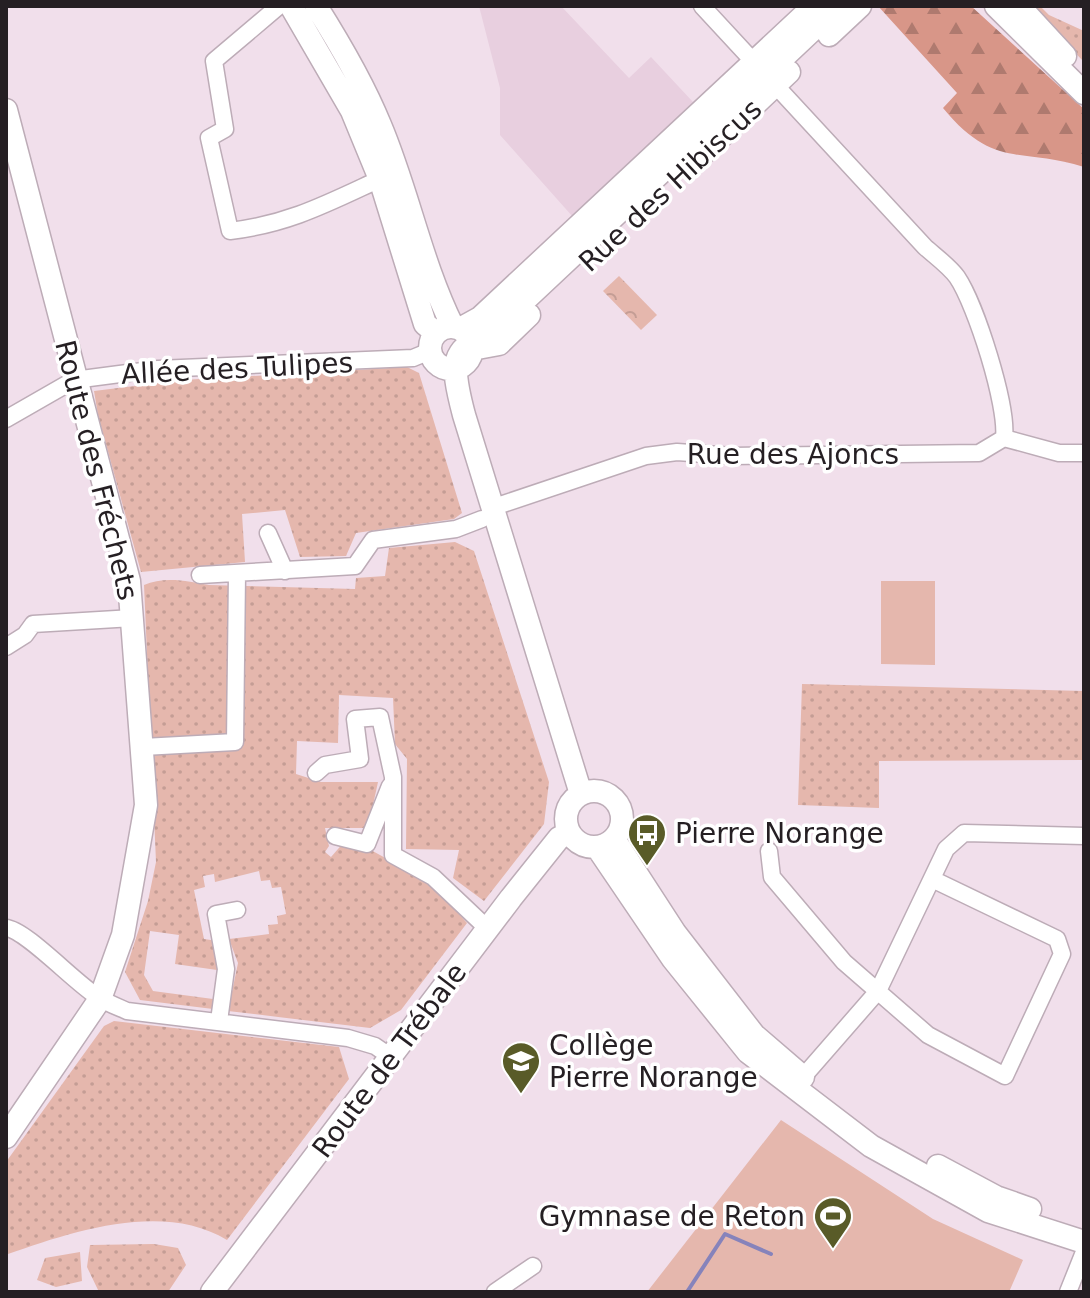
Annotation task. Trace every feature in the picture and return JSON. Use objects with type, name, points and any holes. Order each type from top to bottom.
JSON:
[{"type":"street","points":[[279,6],[214,61],[225,129],[209,138],[230,231],[266,227],[309,214],[380,179]]},
{"type":"street","points":[[291,6],[343,93],[380,179],[425,324],[454,348],[464,415],[582,795]]},
{"type":"street","points":[[316,6],[349,59],[380,126],[438,297],[576,738],[591,768],[582,795],[565,818],[569,833],[580,844],[606,843],[620,830],[619,806],[611,797],[582,795]]},
{"type":"street","points":[[702,6],[925,247],[956,275],[972,310],[1004,412],[1004,438],[1059,453],[1084,453]]},
{"type":"street","name":"Rue des Hibiscus","points":[[765,74],[814,6]]},
{"type":"street","name":"Rue des Hibiscus","points":[[454,348],[499,344],[765,74],[838,6]]},
{"type":"street","name":"Rue des Hibiscus","points":[[454,348],[480,318],[579,228],[765,74],[860,6]]},
{"type":"street","points":[[996,6],[1084,93]]},
{"type":"street","points":[[1019,6],[1084,79]]},
{"type":"street","name":"Route des Fréchets","points":[[6,110],[74,380],[122,549],[133,618],[146,805],[123,935],[100,999],[6,1137]]},
{"type":"street","points":[[454,348],[446,407],[482,519],[582,795]]},
{"type":"street","name":"Allée des Tulipes","points":[[6,419],[74,380],[158,369],[413,358],[454,348]]},
{"type":"street","name":"Rue des Ajoncs","points":[[503,504],[646,456],[677,452],[733,456],[979,453],[1004,438]]},
{"type":"street","points":[[200,575],[355,566],[373,540],[456,529],[482,519]]},
{"type":"street","points":[[268,533],[285,571]]},
{"type":"street","points":[[143,747],[235,742],[237,575]]},
{"type":"street","points":[[6,647],[25,635],[33,624],[133,618]]},
{"type":"street","points":[[360,759],[355,719],[380,717],[393,777],[393,855]]},
{"type":"street","points":[[316,773],[325,765],[387,752]]},
{"type":"street","points":[[367,844],[393,777]]},
{"type":"street","name":"Route de Trébale","points":[[212,1292],[488,929],[559,838],[569,833]]},
{"type":"street","points":[[803,1077],[878,991],[946,849],[964,833],[1084,836]]},
{"type":"street","points":[[335,836],[367,844],[433,877],[488,929]]},
{"type":"street","points":[[606,843],[754,1035],[803,1077],[879,1134],[996,1197],[1084,1227]]},
{"type":"street","points":[[606,843],[673,959],[748,1052],[871,1146],[988,1211],[1084,1242]]},
{"type":"street","points":[[769,851],[772,877],[844,962],[928,1035],[1005,1076],[1062,954],[1057,939],[932,879]]},
{"type":"street","points":[[219,1021],[226,969],[216,914],[237,910]]},
{"type":"street","points":[[6,928],[20,931],[45,957],[100,999],[127,1011],[348,1038],[375,1046],[391,1057]]},
{"type":"street","points":[[1068,1292],[1084,1252]]},
{"type":"street","points":[[495,1292],[533,1266]]},
{"type":"shaded area","points":[[479,6],[561,6],[629,78],[651,57],[693,102],[573,217],[500,135],[500,88]]},
{"type":"green space","points":[[878,6],[971,6],[1084,109],[1084,167],[993,149],[961,128],[943,108],[957,93]]},
{"type":"green space","points":[[1030,6],[1040,6],[1049,15],[1084,31],[1084,62]]},
{"type":"green space","points":[[619,276],[657,315],[641,330],[603,291]]},
{"type":"green space","points":[[407,367],[419,373],[462,513],[454,519],[356,533],[346,556],[300,557],[285,510],[242,514],[245,562],[141,572],[94,391],[183,380]]},
{"type":"green space","points":[[455,542],[474,551],[549,782],[544,824],[484,901],[453,878],[459,850],[406,849],[407,759],[395,744],[393,698],[339,695],[338,743],[297,741],[296,774],[321,782],[378,782],[368,828],[325,828],[329,846],[325,852],[331,857],[345,841],[369,849],[431,883],[467,923],[401,1010],[370,1028],[228,1011],[238,963],[229,939],[269,934],[268,925],[278,924],[277,916],[286,914],[281,887],[272,888],[270,880],[261,881],[259,871],[215,882],[214,874],[203,876],[205,887],[194,890],[204,939],[218,941],[217,970],[175,964],[179,935],[150,931],[144,975],[153,991],[213,999],[213,1009],[140,1000],[125,972],[148,901],[156,862],[144,585],[176,580],[209,585],[355,589],[356,578],[385,576],[389,548]]},
{"type":"green space","points":[[881,581],[935,581],[935,665],[881,664]]},
{"type":"green space","points":[[802,684],[1084,691],[1084,760],[879,761],[879,808],[798,805]]},
{"type":"green space","points":[[114,1021],[339,1047],[349,1079],[227,1240],[202,1228],[175,1222],[118,1224],[89,1229],[8,1254],[6,1272],[6,1162],[104,1026]]},
{"type":"green space","points":[[781,1120],[933,1219],[1023,1260],[1009,1292],[647,1292]]},
{"type":"green space","points":[[154,1244],[178,1248],[186,1265],[168,1292],[99,1292],[87,1267],[90,1245]]},
{"type":"green space","points":[[80,1252],[82,1281],[56,1287],[37,1280],[45,1258]]},
{"type":"waterway","points":[[687,1292],[725,1234],[771,1254]]},
{"type":"place","name":"Pierre Norange","points":[[647,867]]},
{"type":"place","name":"Collège Pierre Norange","points":[[521,1095]]},
{"type":"place","name":"Gymnase de Reton","points":[[833,1250]]}]
